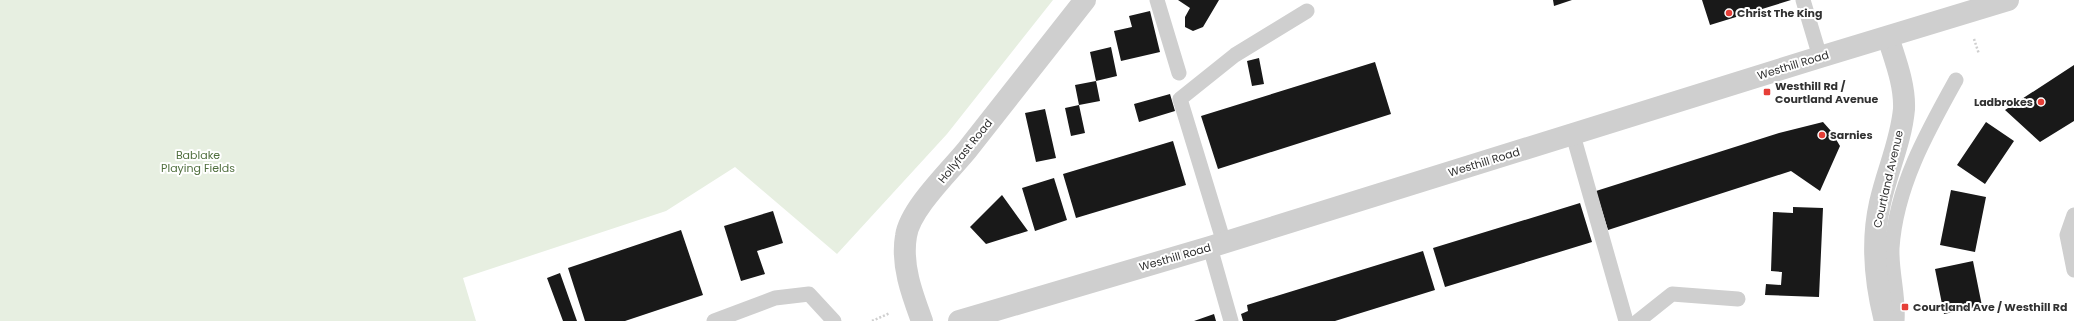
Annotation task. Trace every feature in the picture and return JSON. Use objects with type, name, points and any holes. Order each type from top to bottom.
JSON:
[{"type":"street","name":"Hollyfast Road","points":[[922,321],[909,286],[905,253],[906,235],[917,209],[966,151],[1085,0]]},
{"type":"street","name":"Westhill Road","points":[[959,321],[1217,245],[1573,135],[1820,56],[1888,38],[2008,0]]},
{"type":"street","name":"Courtland Avenue","points":[[1885,321],[1875,270],[1875,239],[1880,203],[1891,171],[1904,108],[1903,88],[1888,38]]},
{"type":"lane","points":[[1157,0],[1179,73]]},
{"type":"lane","points":[[1803,0],[1820,56]]},
{"type":"lane","points":[[1231,321],[1217,245],[1180,98],[1235,56],[1306,11]]},
{"type":"lane","points":[[1897,321],[1892,249],[1899,200],[1936,115],[1956,80]]},
{"type":"lane","points":[[1573,135],[1626,321]]},
{"type":"lane","points":[[2074,215],[2067,235],[2074,270]]},
{"type":"lane","points":[[714,321],[775,298],[809,294],[834,321]]},
{"type":"lane","points":[[1638,321],[1672,294],[1738,299]]},
{"type":"green space","name":"Bablake Playing Fields","points":[[0,0],[1053,0],[947,134],[837,254],[735,167],[666,211],[463,278],[476,321],[0,321]]},
{"type":"building","points":[[1178,0],[1219,0],[1203,27],[1193,31],[1185,27],[1185,17],[1190,8]]},
{"type":"building","points":[[1553,0],[1572,0],[1554,6]]},
{"type":"building","name":"Christ The King","points":[[1702,0],[1791,0],[1710,25]]},
{"type":"building","points":[[1150,11],[1160,52],[1121,61],[1114,31],[1132,27],[1129,16]]},
{"type":"building","points":[[1111,47],[1117,76],[1096,81],[1090,52]]},
{"type":"building","points":[[1259,58],[1264,84],[1252,86],[1247,61]]},
{"type":"building","points":[[1375,62],[1391,114],[1218,169],[1201,116]]},
{"type":"building","points":[[2074,65],[2074,121],[2040,142],[2005,110]]},
{"type":"building","points":[[1096,81],[1100,101],[1079,105],[1075,85]]},
{"type":"building","points":[[1170,94],[1175,111],[1139,122],[1134,104]]},
{"type":"building","points":[[1079,105],[1085,133],[1071,136],[1065,108]]},
{"type":"building","points":[[1045,109],[1056,158],[1036,162],[1025,113]]},
{"type":"building","points":[[1823,122],[1831,131],[1840,146],[1820,191],[1791,171],[1608,230],[1596,191],[1779,133]]},
{"type":"building","points":[[1986,122],[2014,141],[1985,184],[1957,165]]},
{"type":"building","points":[[1173,141],[1186,185],[1076,218],[1063,174]]},
{"type":"building","points":[[1054,178],[1067,220],[1035,231],[1022,188]]},
{"type":"building","points":[[1951,190],[1986,197],[1975,252],[1940,245]]},
{"type":"building","points":[[1002,195],[1028,231],[986,244],[970,227]]},
{"type":"building","points":[[1580,203],[1592,242],[1445,287],[1433,248]]},
{"type":"building","points":[[1793,207],[1823,208],[1819,297],[1765,295],[1766,284],[1781,285],[1782,272],[1771,271],[1773,212],[1793,213]]},
{"type":"building","points":[[773,211],[783,243],[757,251],[765,274],[741,281],[724,226]]},
{"type":"building","points":[[681,230],[703,295],[625,321],[585,321],[568,268]]},
{"type":"building","points":[[1423,251],[1435,290],[1335,321],[1243,321],[1241,314],[1248,311],[1247,305]]},
{"type":"building","points":[[1973,261],[1982,306],[1944,314],[1935,269]]},
{"type":"building","points":[[560,273],[577,321],[563,321],[547,278]]},
{"type":"building","points":[[1214,314],[1216,321],[1194,321]]},
{"type":"place","name":"Christ The King","points":[[1729,13]]},
{"type":"place","name":"Westhill Rd / Courtland Avenue","points":[[1767,92]]},
{"type":"place","name":"Ladbrokes","points":[[2041,102]]},
{"type":"place","name":"Sarnies","points":[[1822,135]]},
{"type":"place","name":"Courtland Ave / Westhill Rd","points":[[1905,307]]}]
